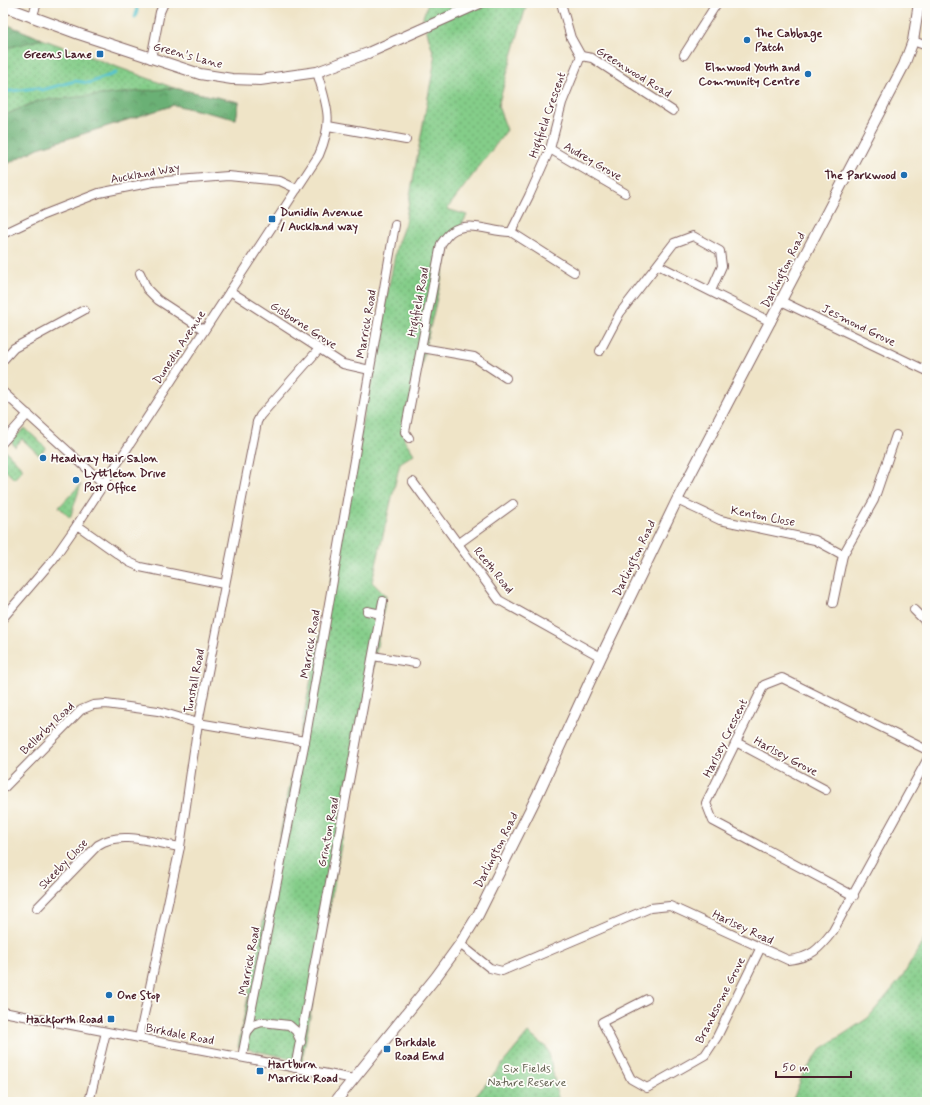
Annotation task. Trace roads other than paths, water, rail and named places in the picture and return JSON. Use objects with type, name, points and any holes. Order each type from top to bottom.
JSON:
[{"type":"street","points":[[32,18],[37,3]]},
{"type":"street","points":[[151,59],[160,12],[164,3]]},
{"type":"street","name":"Green's Lane","points":[[3,6],[32,18],[151,59],[200,74],[232,79],[260,80],[318,72],[368,53],[480,3]]},
{"type":"street","points":[[561,3],[571,38],[581,56]]},
{"type":"street","points":[[684,55],[717,3]]},
{"type":"street","name":"Darlington Road","points":[[335,1102],[436,977],[460,944],[478,914],[537,796],[601,657],[677,500],[895,84],[913,41],[919,3]]},
{"type":"street","points":[[913,41],[927,46]]},
{"type":"street","name":"Greenwood Road","points":[[581,56],[592,58],[673,111]]},
{"type":"street","name":"Highfield Crescent","points":[[511,232],[550,150],[562,103],[581,56]]},
{"type":"street","name":"Dunedin Avenue","points":[[3,618],[52,561],[77,525],[319,155],[326,139],[328,126],[327,103],[318,72]]},
{"type":"street","points":[[328,126],[406,140]]},
{"type":"street","name":"Audrey Grove","points":[[550,150],[625,193]]},
{"type":"street","name":"Auckland Way","points":[[3,234],[43,215],[99,193],[153,182],[228,176],[280,181],[297,189]]},
{"type":"street","name":"Highfield Road","points":[[409,438],[405,432],[441,244],[452,231],[469,226],[502,233],[511,232]]},
{"type":"street","name":"Marrick Road","points":[[242,1057],[305,741],[370,370],[397,230]]},
{"type":"street","points":[[511,232],[574,272]]},
{"type":"street","points":[[600,351],[620,313],[674,243],[693,236],[720,251],[722,266],[711,291]]},
{"type":"street","points":[[658,265],[771,322]]},
{"type":"street","points":[[140,273],[147,289],[158,300],[204,330]]},
{"type":"street","name":"Gisborne Grove","points":[[230,291],[319,350],[343,364],[370,370]]},
{"type":"street","name":"Jesmond Grove","points":[[781,301],[927,372]]},
{"type":"street","points":[[3,360],[14,348],[84,310]]},
{"type":"street","points":[[422,348],[474,357],[506,378]]},
{"type":"street","name":"Tunstall Road","points":[[139,1038],[180,847],[198,724],[224,584],[257,422],[260,416],[319,350]]},
{"type":"street","points":[[3,392],[104,484]]},
{"type":"street","points":[[3,442],[28,414]]},
{"type":"street","points":[[833,603],[843,555],[874,500],[896,435]]},
{"type":"street","name":"Reeth Road","points":[[413,482],[499,600],[601,657]]},
{"type":"street","name":"Kenton Close","points":[[677,500],[720,520],[815,540],[843,555]]},
{"type":"street","points":[[458,544],[513,504]]},
{"type":"street","points":[[77,525],[129,562],[140,567],[224,584]]},
{"type":"street","name":"Grinton Road","points":[[296,1068],[383,601]]},
{"type":"street","points":[[914,610],[927,623]]},
{"type":"street","points":[[367,611],[381,614]]},
{"type":"street","points":[[373,656],[416,664]]},
{"type":"street","name":"Harlsey Crescent","points":[[854,896],[713,821],[706,803],[764,686],[782,678],[927,750]]},
{"type":"street","name":"Bellerby Road","points":[[3,789],[81,710],[93,705],[106,704],[158,711],[198,724],[305,741]]},
{"type":"street","name":"Harlsey Grove","points":[[736,742],[826,790]]},
{"type":"street","name":"Harlsey Road","points":[[460,944],[490,968],[502,971],[650,908],[670,906],[760,949],[788,960],[803,958],[821,947],[833,931],[854,896],[927,760]]},
{"type":"street","name":"Skeeby Close","points":[[37,908],[98,845],[107,839],[120,837],[180,847]]},
{"type":"street","name":"Branksome Grove","points":[[647,999],[602,1022],[631,1079],[648,1088],[705,1055],[717,1037],[760,949]]},
{"type":"street","name":"Birkdale Road","points":[[3,1012],[354,1079]]},
{"type":"street","points":[[246,1032],[253,1025],[262,1022],[289,1025],[296,1031],[301,1042]]},
{"type":"street","points":[[89,1102],[106,1032]]},
{"type":"waterway","points":[[135,17],[137,11],[136,3]]},
{"type":"waterway","points":[[3,92],[36,88],[42,90],[75,81],[89,83],[116,73]]},
{"type":"place","name":"The Cabbage Patch","points":[[747,40]]},
{"type":"place","name":"Greens Lane","points":[[100,54]]},
{"type":"place","name":"Elmwood Youth and Community Centre","points":[[808,74]]},
{"type":"place","name":"The Parkwood","points":[[904,175]]},
{"type":"place","name":"Dunidin Avenue / Auckland way","points":[[272,219]]},
{"type":"place","name":"Headway Hair Salon","points":[[43,458]]},
{"type":"place","name":"Lyttleton Drive Post Office","points":[[76,480]]},
{"type":"place","name":"One Stop","points":[[109,995]]},
{"type":"place","name":"Hackforth Road","points":[[111,1019]]},
{"type":"place","name":"Birkdale Road End","points":[[387,1049]]},
{"type":"place","name":"Hartburn Marrick Road","points":[[260,1071]]},
{"type":"park label","name":"Six Fields Nature Reserve","points":[[527,1075]]}]
